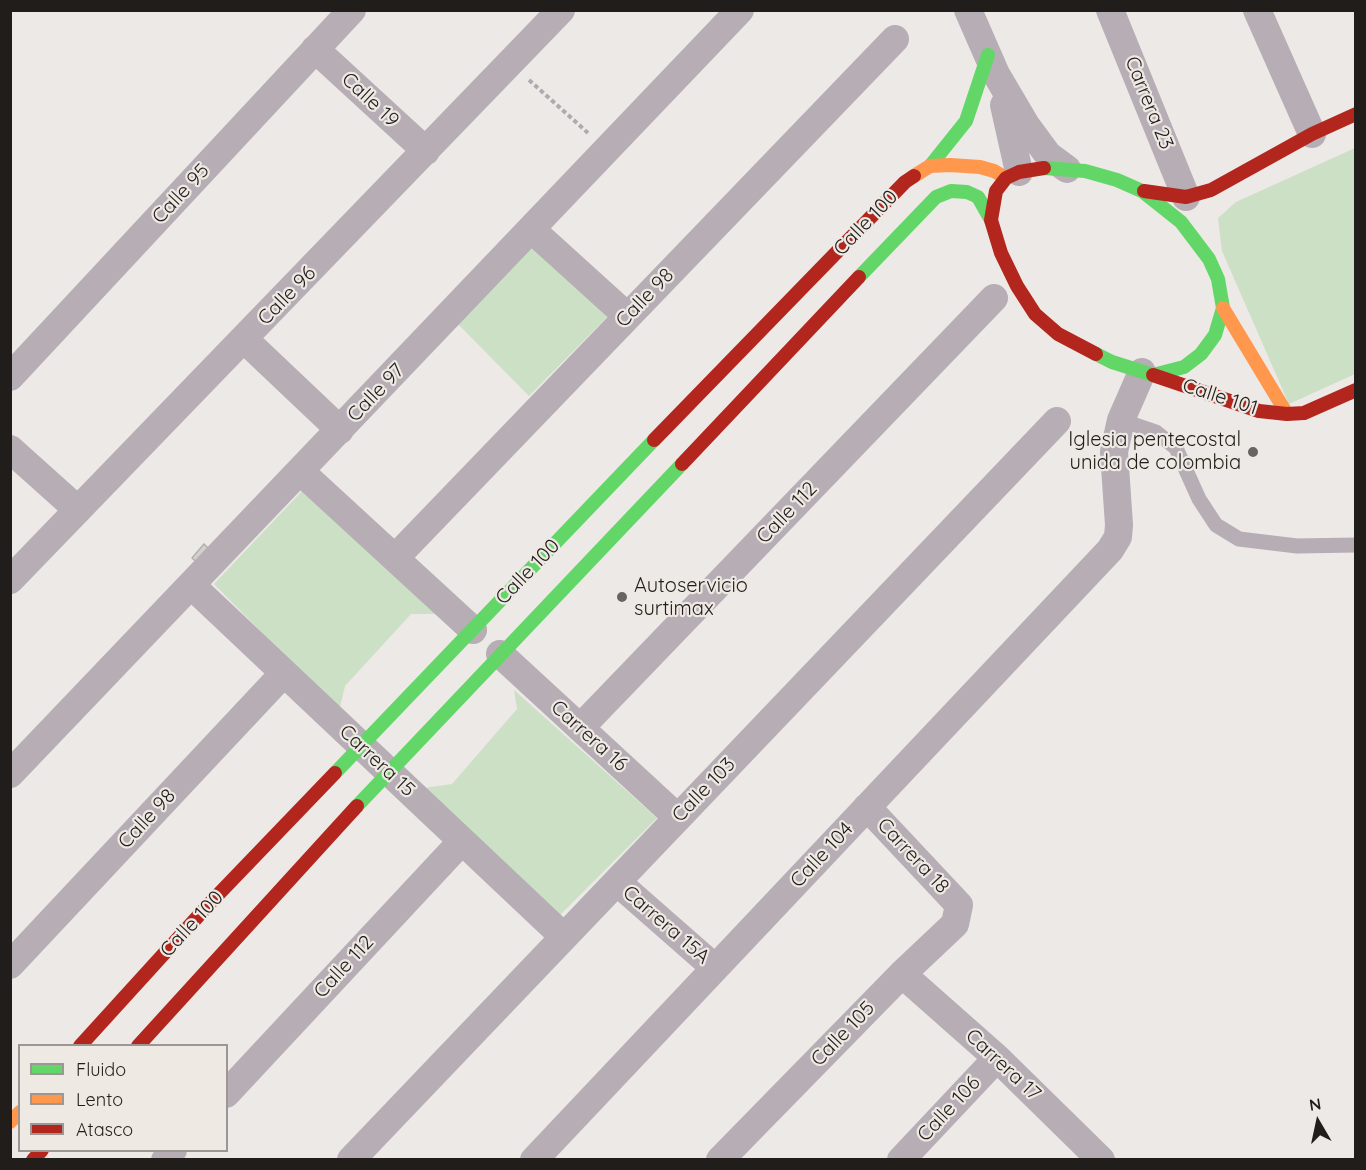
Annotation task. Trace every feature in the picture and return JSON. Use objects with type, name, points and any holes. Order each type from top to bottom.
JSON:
[{"type":"street","name":"Calle 95","points":[[10,377],[352,10]]},
{"type":"street","name":"Calle 96","points":[[10,580],[245,340],[561,10]]},
{"type":"street","name":"Calle 97","points":[[10,774],[740,10]]},
{"type":"street","points":[[968,10],[992,65],[1034,137],[1048,156],[1066,169]]},
{"type":"street","name":"Carrera 23","points":[[1110,10],[1202,196]]},
{"type":"street","points":[[1257,10],[1312,134]]},
{"type":"street","name":"Calle 98","points":[[394,558],[895,39]]},
{"type":"street","name":"Calle 19","points":[[315,49],[426,151]]},
{"type":"street","points":[[930,166],[966,121],[992,65]]},
{"type":"street","points":[[992,65],[1013,175]]},
{"type":"street","points":[[930,166],[980,167],[1013,175],[1044,168],[1066,169],[1117,180],[1142,191],[1176,197],[1202,196],[1312,134],[1356,114]]},
{"type":"street","name":"Calle 100","points":[[82,1044],[211,903],[905,182],[930,166]]},
{"type":"street","points":[[992,220],[996,190],[1013,175]]},
{"type":"street","name":"Calle 100","points":[[140,1044],[388,772],[936,197],[951,191],[967,192],[978,197],[992,220]]},
{"type":"street","points":[[1142,191],[1181,222],[1209,259],[1218,279],[1223,308],[1287,414]]},
{"type":"street","name":"Calle 101","points":[[992,220],[1001,253],[1017,286],[1035,314],[1058,334],[1112,362],[1259,411],[1304,413],[1356,390]]},
{"type":"street","points":[[531,229],[627,316]]},
{"type":"street","points":[[1208,237],[1209,259]]},
{"type":"street","name":"Calle 112","points":[[580,728],[994,298]]},
{"type":"street","points":[[1121,420],[1147,373],[1184,367],[1201,354],[1215,335],[1223,308]]},
{"type":"street","points":[[245,340],[340,430]]},
{"type":"street","name":"Calle 104","points":[[534,1160],[1110,550],[1118,537],[1114,452],[1121,420]]},
{"type":"street","name":"Calle 103","points":[[351,1160],[1057,421]]},
{"type":"street","points":[[10,449],[78,510]]},
{"type":"street","points":[[300,471],[473,630]]},
{"type":"street","name":"Carrera 15","points":[[191,585],[564,937]]},
{"type":"street","name":"Carrera 16","points":[[500,654],[678,818]]},
{"type":"street","name":"Calle 98","points":[[10,965],[284,673]]},
{"type":"street","name":"Carrera 18","points":[[867,807],[958,905]]},
{"type":"street","name":"Calle 112","points":[[228,1092],[462,841]]},
{"type":"street","name":"Carrera 15A","points":[[617,882],[715,968]]},
{"type":"street","name":"Calle 105","points":[[720,1160],[902,974],[955,924],[958,905]]},
{"type":"street","name":"Carrera 17","points":[[902,974],[997,1058],[1093,1157]]},
{"type":"street","name":"Calle 106","points":[[901,1160],[997,1058]]},
{"type":"lane","points":[[1121,420],[1156,432],[1176,448],[1199,499],[1216,525],[1239,538],[1297,546],[1356,545]]},
{"type":"path","points":[[511,63],[606,150]]},
{"type":"green space","points":[[1355,148],[1355,374],[1289,404],[1222,251],[1218,218],[1236,202]]},
{"type":"green space","points":[[534,244],[610,314],[529,396],[457,323]]},
{"type":"green space","points":[[302,491],[436,614],[411,614],[345,686],[339,711],[214,584]]},
{"type":"green space","points":[[514,690],[657,818],[560,915],[424,788],[452,784],[517,709]]},
{"type":"building","points":[[204,544],[213,553],[201,566],[192,558]]},
{"type":"traffic: fast","points":[[930,166],[966,121],[988,55]]},
{"type":"traffic: fast","points":[[1044,168],[1085,171],[1117,180],[1142,191],[1181,222],[1209,259],[1218,279],[1223,308],[1215,335],[1201,354],[1184,367],[1153,375],[1112,362],[1096,354]]},
{"type":"traffic: fast","points":[[859,277],[936,197],[951,191],[967,192],[978,197],[991,220]]},
{"type":"traffic: fast","points":[[335,773],[654,440]]},
{"type":"traffic: fast","points":[[357,806],[682,464]]},
{"type":"traffic: slow","points":[[914,176],[930,166],[950,165],[980,167],[1006,178]]},
{"type":"traffic: slow","points":[[1223,308],[1287,414]]},
{"type":"traffic: slow","points":[[10,1122],[18,1114]]},
{"type":"traffic: jam","points":[[1144,191],[1186,197],[1211,190],[1312,134],[1356,114]]},
{"type":"traffic: jam","points":[[1044,168],[1019,172],[1006,178],[996,191],[991,220],[1001,253],[1017,286],[1035,314],[1058,334],[1096,354]]},
{"type":"traffic: jam","points":[[654,440],[905,182],[914,176]]},
{"type":"traffic: jam","points":[[682,464],[859,277]]},
{"type":"traffic: jam","points":[[1153,375],[1259,411],[1287,414],[1304,413],[1356,390]]},
{"type":"traffic: jam","points":[[82,1044],[211,902],[335,773]]},
{"type":"traffic: jam","points":[[140,1044],[357,806]]},
{"type":"traffic: jam","points":[[33,1160],[40,1152]]},
{"type":"place","name":"Iglesia pentecostal unida de colombia","points":[[1253,452]]},
{"type":"place","name":"Autoservicio surtimax","points":[[622,597]]}]
